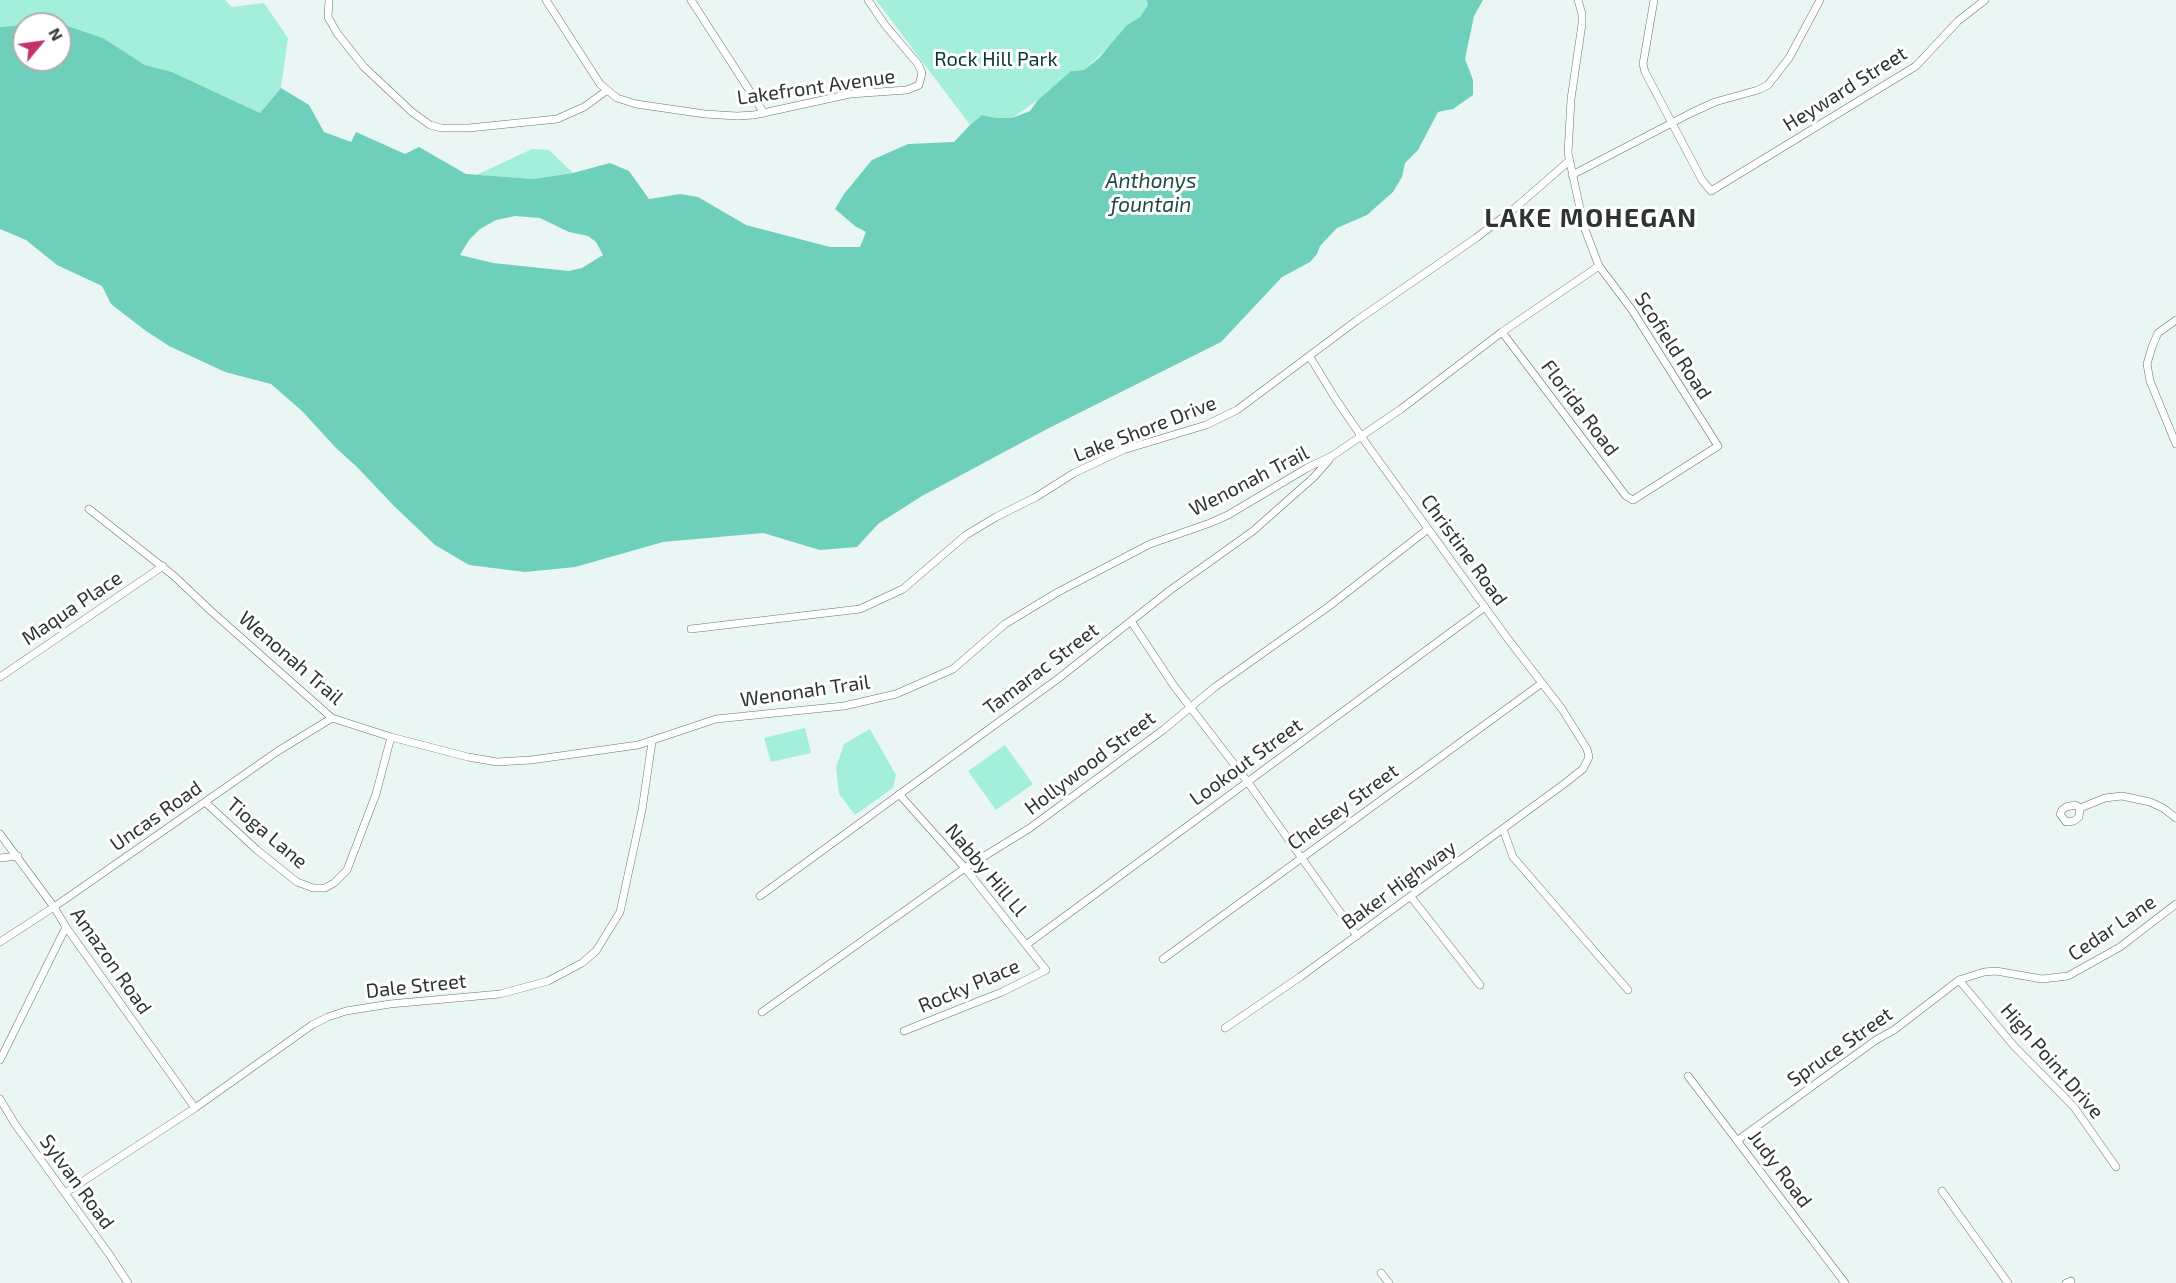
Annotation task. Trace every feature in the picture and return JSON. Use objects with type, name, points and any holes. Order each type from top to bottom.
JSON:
[{"type":"street","points":[[329,0],[328,17],[337,33],[364,67],[412,112],[430,124],[441,128],[469,128],[557,119],[584,107],[606,91],[546,0]]},
{"type":"street","points":[[691,0],[764,113]]},
{"type":"street","name":"Lakefront Avenue","points":[[606,91],[617,98],[636,104],[737,116],[764,113],[850,94],[907,90],[919,85],[922,73],[918,64],[885,25],[868,0]]},
{"type":"street","name":"Scofield Road","points":[[1578,0],[1582,24],[1571,99],[1568,153],[1584,227],[1599,266],[1632,310],[1718,446],[1633,500]]},
{"type":"street","points":[[1654,0],[1643,64],[1645,72],[1673,122]]},
{"type":"street","points":[[1572,175],[1715,102],[1768,85],[1789,58],[1820,0]]},
{"type":"street","name":"Heyward Street","points":[[1673,122],[1702,180],[1711,191],[1916,66],[1958,21],[1985,0]]},
{"type":"street","name":"Lake Shore Drive","points":[[691,629],[860,609],[903,589],[966,535],[1036,497],[1074,473],[1100,460],[1226,417],[1356,321],[1476,238],[1569,161]]},
{"type":"street","name":"Wenonah Trail","points":[[89,508],[163,566],[332,718],[392,737],[468,757],[497,762],[553,757],[652,742],[716,718],[844,706],[896,694],[953,669],[1005,624],[1058,592],[1150,544],[1210,523],[1306,468],[1332,456],[1401,409],[1502,332],[1599,266]]},
{"type":"street","points":[[2176,320],[2158,333],[2147,364],[2150,381],[2176,444]]},
{"type":"street","name":"Florida Road","points":[[1502,332],[1626,496],[1633,500]]},
{"type":"street","name":"Christine Road","points":[[1310,357],[1335,398],[1428,529],[1562,709],[1587,749],[1588,762]]},
{"type":"street","name":"Tamarac Street","points":[[760,896],[1059,678],[1131,621],[1253,531],[1314,477],[1332,456]]},
{"type":"street","name":"Hollywood Street","points":[[762,1012],[965,868],[1030,828],[1163,730],[1215,687],[1328,607],[1428,529]]},
{"type":"street","name":"Maqua Place","points":[[0,677],[163,566]]},
{"type":"street","name":"Lookout Street","points":[[1026,945],[1485,607]]},
{"type":"street","points":[[1131,621],[1190,708],[1247,781],[1357,936]]},
{"type":"street","name":"Chelsey Street","points":[[1163,959],[1542,683]]},
{"type":"street","name":"Uncas Road","points":[[0,942],[54,907],[278,750],[332,718]]},
{"type":"street","name":"Tioga Lane","points":[[205,802],[257,850],[297,882],[313,888],[325,888],[342,877],[347,870],[376,794],[392,737]]},
{"type":"street","name":"Dale Street","points":[[65,1193],[195,1108],[312,1025],[328,1017],[346,1011],[390,1004],[500,994],[548,981],[589,957],[605,939],[620,912],[642,810],[652,742]]},
{"type":"street","name":"Baker Highway","points":[[1225,1028],[1503,830],[1583,769],[1588,762]]},
{"type":"street","name":"Nabby Hill Ll","points":[[898,794],[965,868],[1046,970]]},
{"type":"street","points":[[2080,808],[2105,798],[2122,796],[2150,802],[2176,818]]},
{"type":"street","points":[[1503,830],[1513,857],[1628,990]]},
{"type":"street","name":"Amazon Road","points":[[0,834],[18,856],[195,1108]]},
{"type":"street","points":[[0,858],[18,856]]},
{"type":"street","points":[[1411,897],[1480,985]]},
{"type":"street","name":"Cedar Lane","points":[[1959,980],[1984,972],[1996,971],[2042,979],[2068,976],[2120,947],[2176,904]]},
{"type":"street","points":[[0,1060],[66,927]]},
{"type":"street","name":"Rocky Place","points":[[904,1031],[1002,992],[1046,970]]},
{"type":"street","name":"Spruce Street","points":[[1738,1140],[1876,1040],[1894,1030],[1959,980]]},
{"type":"street","name":"High Point Drive","points":[[1959,980],[2014,1046],[2074,1107],[2116,1167]]},
{"type":"street","name":"Judy Road","points":[[1688,1076],[1845,1283]]},
{"type":"street","name":"Sylvan Road","points":[[0,1099],[15,1124],[128,1283]]},
{"type":"street","points":[[1942,1191],[2008,1283]]},
{"type":"street","points":[[1381,1273],[1389,1283]]},
{"type":"green space","points":[[0,0],[225,0],[232,7],[264,3],[288,38],[281,88],[260,113],[172,72],[145,65],[103,38],[72,27],[72,12],[12,12],[12,26],[0,27]]},
{"type":"green space","name":"Rock Hill Park","points":[[876,0],[1147,0],[1148,5],[1140,17],[1127,25],[1113,43],[1084,70],[1071,71],[1038,100],[1012,118],[982,115],[970,125]]},
{"type":"green space","points":[[532,149],[549,150],[573,173],[533,179],[476,175]]},
{"type":"green space","points":[[805,728],[811,753],[771,762],[764,738]]},
{"type":"green space","points":[[870,729],[896,775],[893,788],[855,815],[839,794],[836,767],[844,744]]},
{"type":"green space","points":[[1005,745],[1033,784],[996,810],[968,771]]},
{"type":"water","name":"Anthonys fountain","points":[[1147,0],[1483,0],[1474,16],[1465,59],[1473,80],[1473,95],[1453,109],[1438,112],[1418,150],[1405,163],[1402,177],[1393,192],[1367,215],[1337,228],[1320,246],[1310,262],[1282,277],[1221,342],[1049,428],[922,496],[878,524],[857,547],[820,550],[763,533],[663,542],[575,567],[525,572],[469,565],[435,545],[336,448],[302,411],[271,384],[225,372],[169,346],[111,304],[102,286],[57,265],[26,240],[0,229],[0,27],[12,26],[12,72],[72,72],[72,27],[103,38],[145,65],[172,72],[260,113],[281,88],[309,105],[324,132],[351,142],[356,132],[405,154],[419,147],[466,174],[533,179],[573,173],[610,163],[629,171],[649,199],[680,194],[698,197],[746,225],[830,247],[860,247],[866,232],[835,209],[844,194],[872,160],[908,144],[954,142],[982,115],[1012,118],[1030,111],[1038,100],[1071,71],[1084,70],[1099,58],[1127,25],[1140,17],[1148,5]],"holes":[[[515,216],[540,218],[569,232],[588,236],[596,242],[603,255],[582,268],[569,271],[493,263],[460,255],[469,240],[480,229],[496,220]]]},
{"type":"district","name":"LAKE MOHEGAN","points":[[1591,218]]}]
